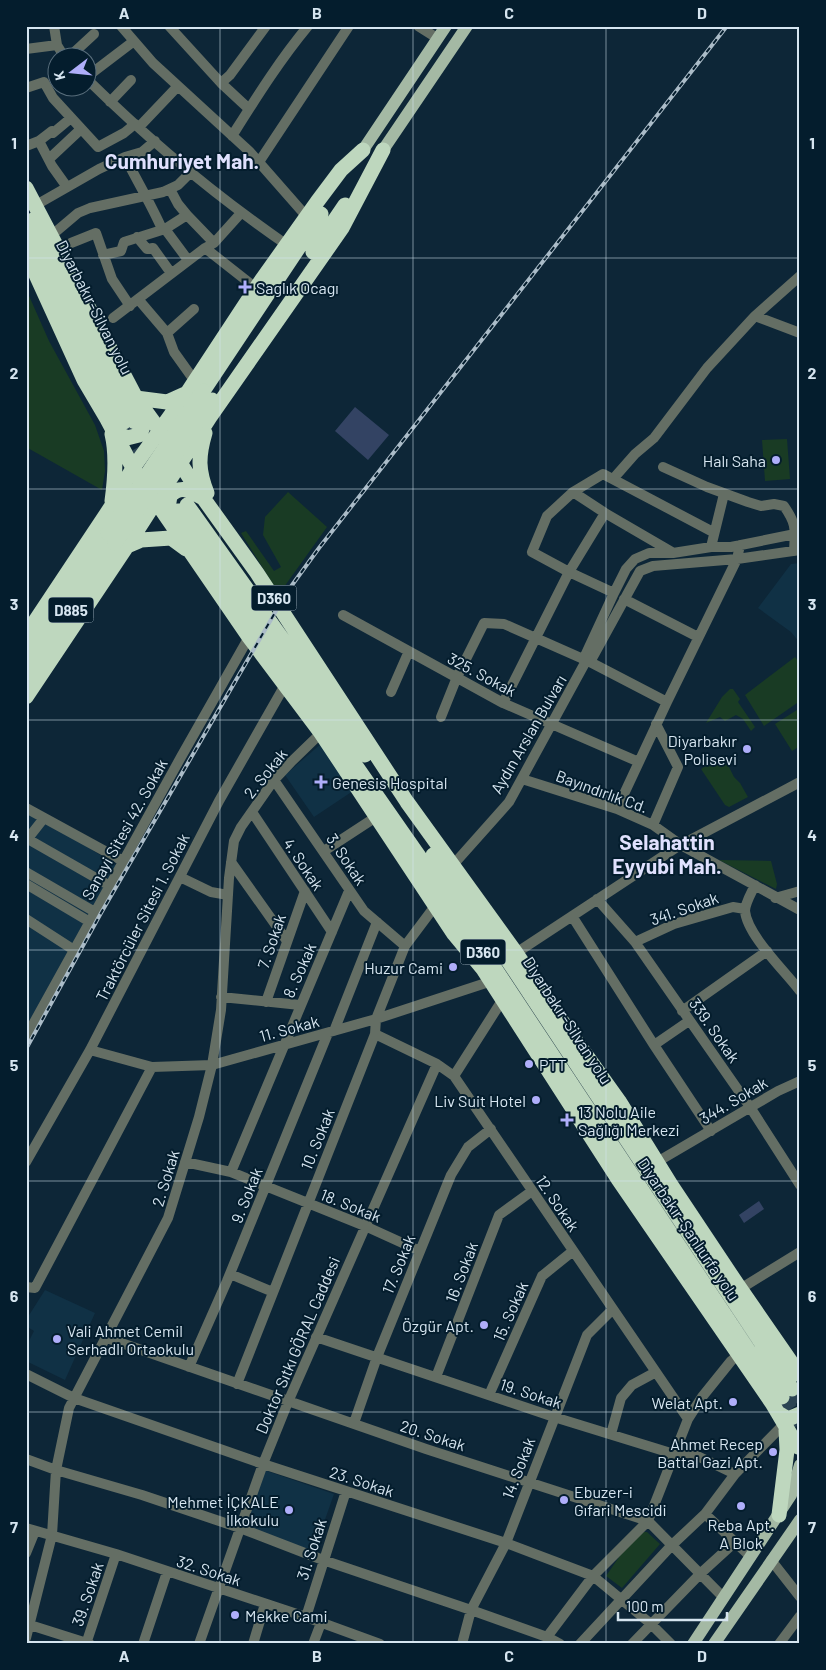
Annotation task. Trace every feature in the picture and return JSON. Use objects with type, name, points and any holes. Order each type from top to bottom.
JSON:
[{"type":"highway","points":[[26,697],[117,541],[256,288],[341,170],[363,150]]},
{"type":"highway","points":[[136,398],[167,402],[199,391],[363,150]]},
{"type":"highway","points":[[26,635],[111,507],[133,468],[160,430],[199,391],[383,150]]},
{"type":"highway","points":[[117,541],[156,502],[210,418],[342,228],[383,150]]},
{"type":"highway","points":[[26,188],[31,205],[52,235],[136,398],[144,422],[143,429],[139,435],[127,438],[120,434],[107,419]]},
{"type":"highway","name":"Diyarbakır-Silvan yolu","points":[[26,232],[96,374],[131,425],[31,205]]},
{"type":"highway","points":[[26,253],[84,380],[133,468],[156,502],[178,511]]},
{"type":"highway","name":"D360","points":[[136,398],[160,430],[180,464],[257,573],[449,869]]},
{"type":"highway","points":[[208,504],[200,475],[199,461],[200,450],[210,418]]},
{"type":"highway","points":[[107,419],[115,445],[114,484],[111,507]]},
{"type":"highway","points":[[208,504],[186,489],[174,492],[170,496],[169,502],[178,511],[197,559],[249,637],[321,733],[454,934],[492,981],[618,1179],[799,1448]]},
{"type":"highway","name":"D360","points":[[178,511],[285,642],[449,869]]},
{"type":"highway","name":"Diyarbakır-Şanlıurfa yolu","points":[[178,511],[192,534],[357,765],[625,1163],[787,1393]]},
{"type":"highway","points":[[117,541],[171,538],[197,559]]},
{"type":"highway","name":"D885","points":[[26,655],[117,541]]},
{"type":"highway","name":"D885","points":[[26,678],[117,541]]},
{"type":"highway","points":[[339,718],[377,756]]},
{"type":"highway","points":[[449,869],[516,953],[619,1101],[740,1289],[800,1375]]},
{"type":"highway","name":"Diyarbakır-Silvan yolu","points":[[449,869],[641,1162],[787,1393]]},
{"type":"highway","points":[[590,1060],[641,1162]]},
{"type":"highway","points":[[779,1515],[787,1450],[783,1422],[784,1418],[788,1419],[800,1414]]},
{"type":"main road","points":[[363,150],[446,26]]},
{"type":"main road","points":[[383,150],[468,26]]},
{"type":"main road","points":[[380,823],[417,856]]},
{"type":"main road","points":[[693,1644],[791,1495],[800,1465]]},
{"type":"main road","points":[[714,1644],[800,1520]]},
{"type":"street","points":[[54,26],[59,48]]},
{"type":"street","points":[[121,26],[153,63],[260,162],[307,218]]},
{"type":"street","points":[[168,26],[249,110]]},
{"type":"street","points":[[221,82],[230,75],[266,26]]},
{"type":"street","points":[[232,136],[288,50],[308,26]]},
{"type":"street","points":[[260,162],[350,26]]},
{"type":"street","points":[[418,26],[437,38]]},
{"type":"street","points":[[78,48],[94,34]]},
{"type":"street","points":[[98,70],[134,41]]},
{"type":"street","points":[[26,48],[57,45]]},
{"type":"street","points":[[110,102],[131,80]]},
{"type":"street","points":[[26,88],[44,82],[53,98],[98,147],[137,126],[178,86]]},
{"type":"street","points":[[98,89],[110,102],[191,172],[241,213],[287,246]]},
{"type":"street","points":[[26,146],[39,141],[52,131],[53,133],[72,118]]},
{"type":"street","points":[[49,159],[81,129]]},
{"type":"street","points":[[39,141],[67,187]]},
{"type":"street","points":[[31,205],[98,169],[142,152],[155,141]]},
{"type":"street","points":[[125,157],[163,228],[188,260]]},
{"type":"street","points":[[52,235],[78,213],[90,208],[147,196],[170,188],[178,185],[191,172]]},
{"type":"street","points":[[170,188],[178,204],[209,246],[256,288]]},
{"type":"street","points":[[113,318],[209,246],[241,213]]},
{"type":"street","points":[[103,255],[121,251],[124,242],[163,228],[187,215]]},
{"type":"street","points":[[71,243],[96,233],[112,279],[134,303],[167,333],[174,352],[199,391]]},
{"type":"street","points":[[137,237],[146,249],[153,248],[171,273]]},
{"type":"street","points":[[613,479],[635,454],[654,438],[707,368],[755,316],[800,276]]},
{"type":"street","points":[[167,333],[194,309]]},
{"type":"street","points":[[755,316],[800,333]]},
{"type":"street","points":[[586,661],[640,571],[653,566],[737,559],[797,550],[797,533],[794,520],[784,506],[774,504],[761,506],[724,494],[663,467]]},
{"type":"street","points":[[614,593],[532,552],[547,516],[573,492],[602,474],[713,532]]},
{"type":"street","points":[[573,492],[605,514],[673,553]]},
{"type":"street","points":[[711,547],[713,532],[724,494]]},
{"type":"street","points":[[503,703],[569,572],[605,514]]},
{"type":"street","name":"Aydın Arslan Bulvarı","points":[[449,869],[509,802],[586,661],[614,593],[626,569],[635,559],[649,553],[673,553],[711,547],[731,547],[797,533]]},
{"type":"street","points":[[617,810],[656,724],[737,559],[740,545]]},
{"type":"street","points":[[624,600],[698,637]]},
{"type":"street","name":"325. Sokak","points":[[343,615],[503,703],[639,762]]},
{"type":"street","points":[[441,717],[457,677],[484,622],[504,624],[586,661],[667,702]]},
{"type":"street","name":"Sanayi Sitesi 42. Sokak","points":[[26,1037],[31,1017],[74,950],[249,637]]},
{"type":"street","points":[[391,692],[409,651]]},
{"type":"street","name":"Traktörcüler Sitesi 1. Sokak","points":[[26,1162],[90,1050],[219,801],[285,685]]},
{"type":"street","points":[[653,825],[678,767],[656,724]]},
{"type":"street","name":"2. Sokak","points":[[26,1638],[52,1535],[56,1470],[69,1408],[168,1218],[199,1117],[212,1065],[221,997],[234,841],[241,826],[274,780],[321,733]]},
{"type":"street","name":"Bayındırlık Cd.","points":[[522,779],[617,810],[653,825],[681,845],[800,910]]},
{"type":"street","name":"3. Sokak","points":[[274,780],[349,891],[364,910],[405,946]]},
{"type":"street","points":[[516,953],[681,845],[800,782]]},
{"type":"street","points":[[26,808],[124,860]]},
{"type":"street","name":"4. Sokak","points":[[252,812],[332,932]]},
{"type":"street","points":[[44,818],[27,840],[110,886]]},
{"type":"street","points":[[324,852],[380,823]]},
{"type":"street","points":[[231,862],[287,941]]},
{"type":"street","points":[[26,872],[95,912]]},
{"type":"street","points":[[180,878],[211,892],[228,895]]},
{"type":"street","points":[[26,884],[90,922]]},
{"type":"street","points":[[755,885],[745,909],[750,926],[767,951],[800,991]]},
{"type":"street","name":"7. Sokak","points":[[266,1002],[304,891]]},
{"type":"street","name":"8. Sokak","points":[[231,1172],[349,891]]},
{"type":"street","points":[[775,898],[800,891]]},
{"type":"street","name":"339. Sokak","points":[[597,899],[635,942],[750,1107],[800,1185]]},
{"type":"street","name":"341. Sokak","points":[[635,942],[674,924],[733,907],[745,909]]},
{"type":"street","name":"10. Sokak","points":[[237,1384],[375,1034],[376,1019],[405,946],[432,910]]},
{"type":"street","points":[[572,916],[711,1131]]},
{"type":"street","points":[[27,920],[74,950]]},
{"type":"street","name":"9. Sokak","points":[[189,1367],[378,922]]},
{"type":"street","points":[[682,1011],[767,951]]},
{"type":"street","name":"11. Sokak","points":[[90,1050],[152,1068],[212,1065],[376,1019],[492,981]]},
{"type":"street","points":[[221,997],[300,1005]]},
{"type":"street","points":[[454,1076],[503,999]]},
{"type":"street","points":[[654,1045],[690,1021]]},
{"type":"street","name":"12. Sokak","points":[[375,1034],[437,1064],[454,1076],[688,1419]]},
{"type":"street","name":"Doktor Sıtkı GÖRAL Caddesi","points":[[199,1644],[263,1464],[288,1402],[437,1064]]},
{"type":"street","points":[[26,1287],[35,1288],[152,1068]]},
{"type":"street","points":[[554,1080],[582,1098]]},
{"type":"street","name":"344. Sokak","points":[[657,1162],[778,1090],[800,1081]]},
{"type":"street","name":"17. Sokak","points":[[354,1423],[377,1356],[451,1175],[468,1147],[491,1129]]},
{"type":"street","name":"18. Sokak","points":[[184,1162],[231,1172],[365,1226],[420,1251]]},
{"type":"street","points":[[625,1163],[649,1223]]},
{"type":"street","name":"16. Sokak","points":[[436,1377],[499,1216],[532,1191]]},
{"type":"street","name":"15. Sokak","points":[[489,1395],[542,1276],[572,1251]]},
{"type":"street","points":[[740,1289],[800,1252]]},
{"type":"street","points":[[230,1274],[274,1292]]},
{"type":"street","name":"14. Sokak","points":[[462,1644],[471,1610],[506,1543],[587,1335],[613,1310]]},
{"type":"street","name":"19. Sokak","points":[[316,1337],[554,1417],[674,1454],[691,1453],[736,1474]]},
{"type":"street","name":"20. Sokak","points":[[107,1338],[426,1449],[648,1521],[724,1598]]},
{"type":"street","points":[[547,1637],[593,1576],[648,1521],[688,1419],[702,1397],[738,1355]]},
{"type":"street","points":[[611,1434],[621,1398],[632,1385],[656,1372]]},
{"type":"street","name":"23. Sokak","points":[[26,1374],[74,1398],[263,1464],[506,1543],[593,1576],[651,1624],[671,1644]]},
{"type":"street","points":[[580,1644],[672,1545],[705,1514],[736,1474],[783,1422]]},
{"type":"street","points":[[26,1458],[56,1470],[142,1495],[240,1528],[323,1560],[547,1637],[560,1644]]},
{"type":"street","name":"31. Sokak","points":[[306,1617],[346,1491]]},
{"type":"street","points":[[705,1514],[751,1557]]},
{"type":"street","points":[[26,1553],[31,1530]]},
{"type":"street","name":"32. Sokak","points":[[31,1530],[116,1554],[306,1617],[368,1642],[380,1644]]},
{"type":"street","points":[[632,1644],[701,1573],[735,1542]]},
{"type":"street","name":"39. Sokak","points":[[87,1643],[116,1554]]},
{"type":"street","points":[[771,1560],[800,1596]]},
{"type":"street","points":[[143,1644],[168,1572]]},
{"type":"street","points":[[253,1644],[265,1604]]},
{"type":"street","points":[[779,1644],[800,1616]]},
{"type":"street","points":[[313,1644],[321,1623]]},
{"type":"street","points":[[30,1625],[87,1643]]},
{"type":"shaded area","points":[[355,407],[389,435],[368,460],[335,431]]},
{"type":"shaded area","points":[[800,563],[800,643],[791,632],[758,608],[791,564]]},
{"type":"shaded area","name":"Genesis Hospital","points":[[322,743],[356,789],[314,817],[285,775]]},
{"type":"shaded area","points":[[26,807],[117,866],[26,1032]]},
{"type":"shaded area","points":[[759,1201],[764,1209],[744,1223],[739,1215]]},
{"type":"shaded area","name":"Vali Ahmet Cemil Serhadlı Ortaokulu","points":[[45,1290],[95,1313],[65,1380],[26,1361],[26,1347],[34,1331],[26,1326],[26,1320]]},
{"type":"shaded area","name":"Mehmet İÇKALE İlkokulu","points":[[264,1470],[334,1494],[314,1551],[244,1527]]},
{"type":"green space","points":[[26,289],[49,341],[95,425],[104,451],[105,471],[102,490],[26,447]]},
{"type":"green space","name":"Halı Saha","points":[[787,439],[790,479],[765,481],[762,440]]},
{"type":"green space","points":[[288,492],[327,527],[279,594],[241,533],[246,531],[274,571],[281,567],[263,535],[265,517]]},
{"type":"green space","points":[[795,657],[800,663],[800,701],[764,726],[745,695]]},
{"type":"green space","points":[[730,689],[733,689],[740,699],[738,702],[755,727],[751,731],[743,719],[736,715],[725,721],[720,717],[706,723],[722,697]]},
{"type":"green space","points":[[800,708],[800,746],[792,751],[775,724]]},
{"type":"green space","points":[[723,755],[734,777],[748,797],[729,807],[725,805],[701,769]]},
{"type":"green space","points":[[719,860],[771,861],[777,884],[776,889]]},
{"type":"green space","points":[[644,1532],[647,1532],[660,1544],[622,1588],[606,1576],[628,1544]]},
{"type":"tunnel","points":[[127,427],[149,464]]},
{"type":"tunnel","points":[[792,1389],[800,1401]]},
{"type":"tunnel","points":[[782,1397],[800,1424]]},
{"type":"railway","points":[[26,1049],[101,913],[287,592],[319,548],[727,26]]},
{"type":"place","name":"Saglık Ocagı","points":[[245,287]]},
{"type":"place","name":"Halı Saha","points":[[776,460]]},
{"type":"place","name":"Diyarbakır Polisevi","points":[[747,749]]},
{"type":"place","name":"Genesis Hospital","points":[[321,782]]},
{"type":"place","name":"Huzur Cami","points":[[453,967]]},
{"type":"place","name":"PTT","points":[[529,1064]]},
{"type":"place","name":"Liv Suit Hotel","points":[[536,1100]]},
{"type":"place","name":"13 Nolu Aile Sağlığı Merkezi","points":[[567,1120]]},
{"type":"place","name":"Özgür Apt.","points":[[484,1325]]},
{"type":"place","name":"Vali Ahmet Cemil Serhadlı Ortaokulu","points":[[57,1339]]},
{"type":"place","name":"Welat Apt.","points":[[733,1402]]},
{"type":"place","name":"Ahmet Recep Battal Gazi Apt.","points":[[773,1452]]},
{"type":"place","name":"Ebuzer-i Gıfari Mescidi","points":[[564,1500]]},
{"type":"place","name":"Reba Apt. A Blok","points":[[741,1506]]},
{"type":"place","name":"Mehmet İÇKALE İlkokulu","points":[[289,1510]]},
{"type":"place","name":"Mekke Cami","points":[[235,1615]]},
{"type":"district","name":"Cumhuriyet Mah.","points":[[182,160]]},
{"type":"district","name":"Selahattin Eyyubi Mah.","points":[[667,853]]}]
